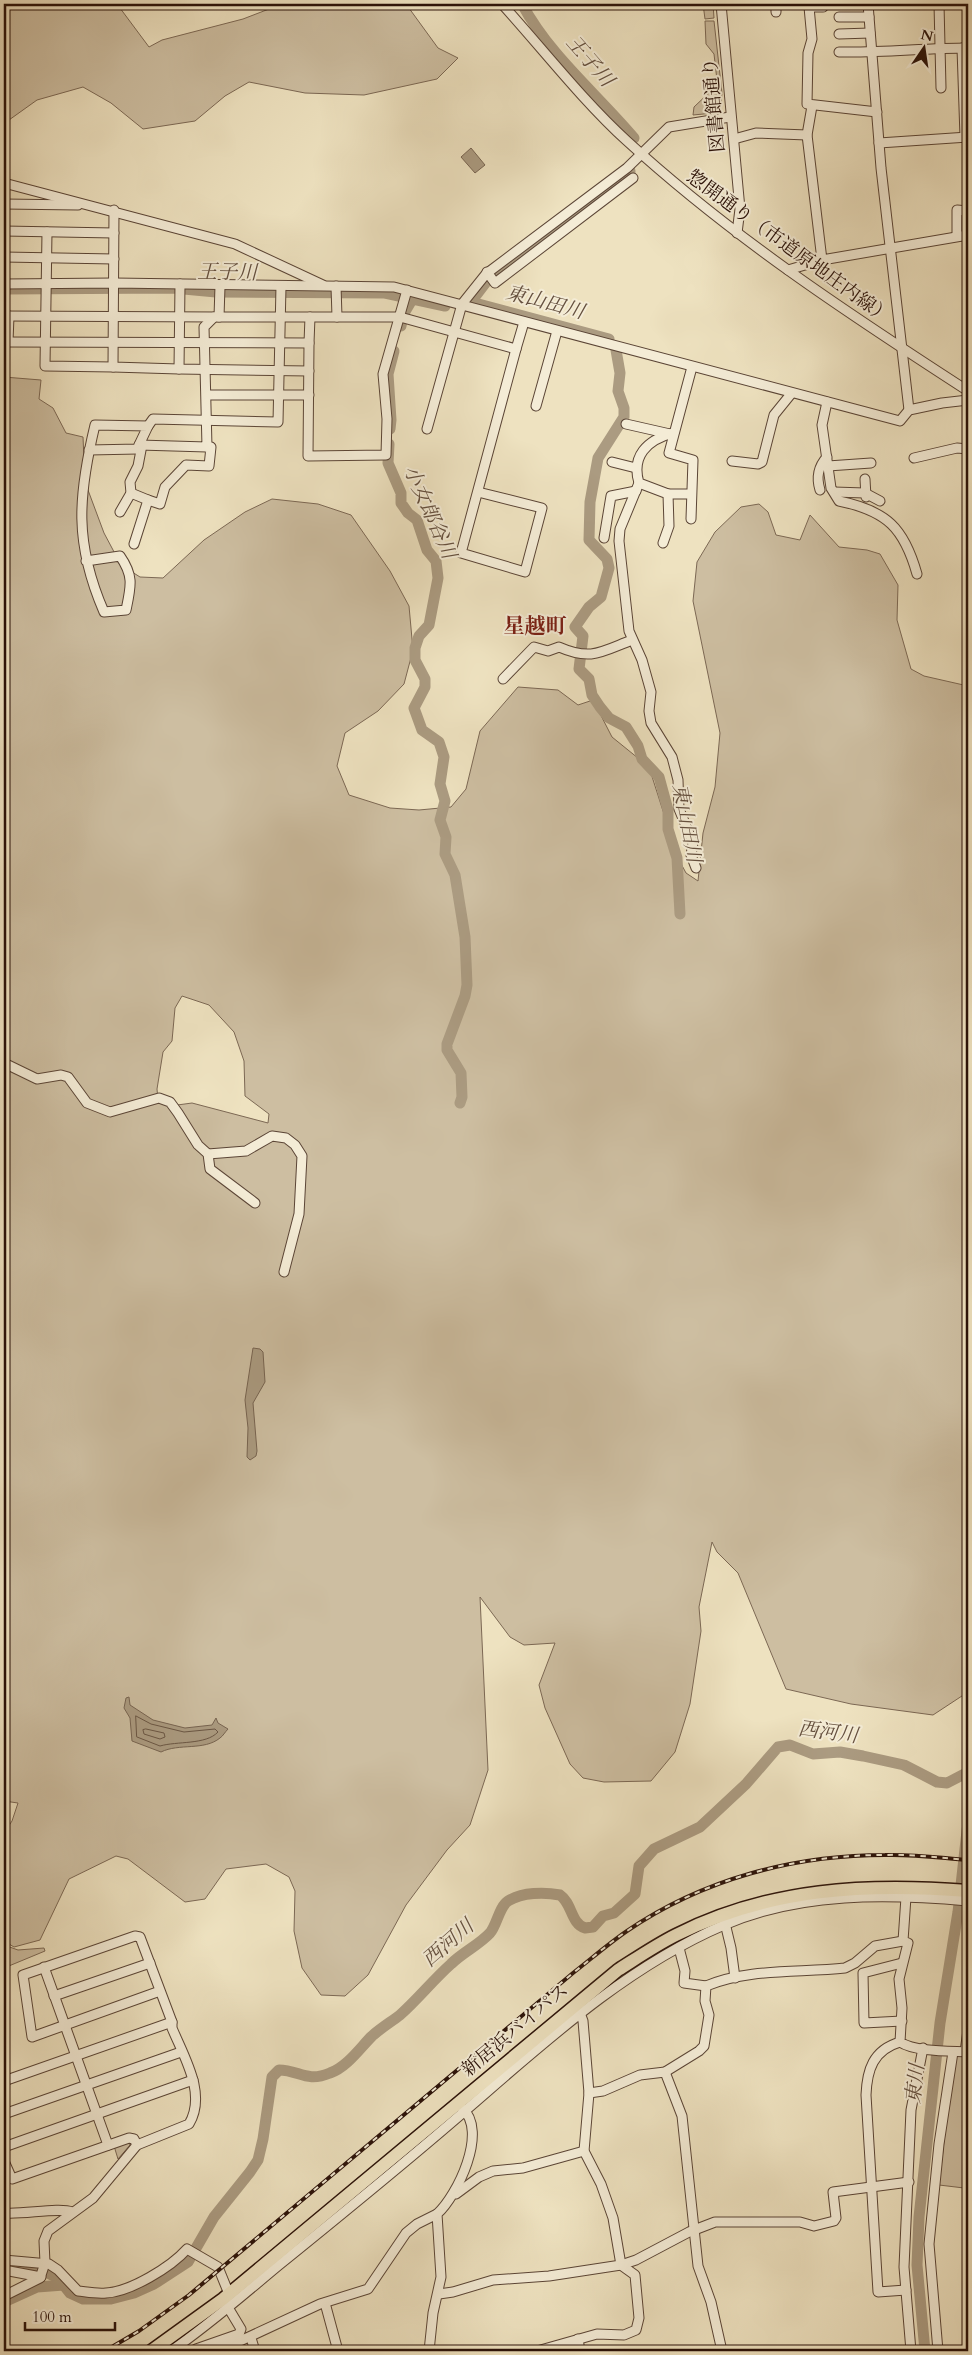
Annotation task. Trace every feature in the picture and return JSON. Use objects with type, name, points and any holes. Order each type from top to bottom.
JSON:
[{"type":"highway","name":"新居浜バイパス","points":[[151,2351],[227,2300],[461,2107],[618,1970],[676,1935],[724,1920],[779,1898],[852,1888],[945,1894],[968,1891]]},
{"type":"street","name":"惣開通り（市道原地庄内線）","points":[[502,4],[609,123],[672,182],[788,270],[968,391]]},
{"type":"street","name":"図書館通り","points":[[721,4],[740,210],[737,233]]},
{"type":"street","points":[[824,4],[820,7],[809,6],[812,39],[808,53],[807,104],[877,112]]},
{"type":"street","points":[[868,4],[890,248],[909,410]]},
{"type":"street","points":[[939,4],[941,88]]},
{"type":"street","points":[[839,17],[869,17]]},
{"type":"street","points":[[839,34],[870,33]]},
{"type":"street","points":[[839,52],[871,53],[965,48],[967,137],[880,143]]},
{"type":"street","points":[[812,106],[807,136],[822,260]]},
{"type":"street","points":[[427,429],[462,304],[488,273],[627,168],[669,127],[730,117]]},
{"type":"street","points":[[734,139],[756,133],[807,136]]},
{"type":"street","points":[[488,273],[495,283],[633,178]]},
{"type":"street","points":[[4,183],[114,210],[235,244],[336,290],[394,287],[406,294],[462,304],[791,394],[900,421],[909,410],[968,400]]},
{"type":"street","points":[[4,204],[78,205],[80,202]]},
{"type":"street","points":[[113,368],[114,210]]},
{"type":"street","points":[[957,236],[957,210],[968,210]]},
{"type":"street","points":[[4,231],[114,233]]},
{"type":"street","points":[[47,232],[45,366],[309,371]]},
{"type":"street","points":[[788,270],[822,260],[968,235]]},
{"type":"street","points":[[4,257],[114,259]]},
{"type":"street","points":[[292,286],[296,277],[295,272]]},
{"type":"street","points":[[4,284],[46,287],[114,286],[220,289],[281,289],[292,286],[325,286]]},
{"type":"street","points":[[179,369],[180,287]]},
{"type":"street","points":[[131,493],[160,504],[165,487],[186,465],[209,466],[210,447],[207,447],[204,327],[216,317],[220,289]]},
{"type":"street","points":[[120,512],[131,493],[130,482],[138,466],[140,446],[153,419],[278,422],[281,289]]},
{"type":"street","points":[[336,290],[337,317]]},
{"type":"street","points":[[310,317],[308,456],[386,455],[387,419],[383,374],[402,318],[406,294]]},
{"type":"street","points":[[309,343],[6,342],[6,316],[402,318],[516,349]]},
{"type":"street","points":[[478,492],[542,508],[525,572],[461,553],[524,322]]},
{"type":"street","points":[[536,406],[557,331]]},
{"type":"street","points":[[691,519],[693,460],[669,454],[672,433],[692,367]]},
{"type":"street","points":[[732,461],[758,464],[762,462],[774,415],[791,394]]},
{"type":"street","points":[[207,395],[309,395]]},
{"type":"street","points":[[827,402],[822,425],[834,492],[839,502],[866,508],[893,524],[907,544],[917,574]]},
{"type":"street","points":[[86,561],[120,556],[129,569],[130,590],[126,610],[104,612],[86,561],[81,533],[84,476],[95,424],[148,426]]},
{"type":"street","points":[[626,424],[672,433]]},
{"type":"street","points":[[672,433],[644,449],[639,454],[636,468],[637,487],[620,529],[619,541],[632,640],[642,660],[651,692],[649,711],[651,723],[672,757],[678,780],[679,809],[693,843],[691,855],[696,868]]},
{"type":"street","points":[[89,450],[138,449],[140,446],[207,447]]},
{"type":"street","points":[[914,458],[957,448],[968,449]]},
{"type":"street","points":[[820,490],[818,482],[820,465],[828,461],[871,463]]},
{"type":"street","points":[[612,462],[636,468]]},
{"type":"street","points":[[865,480],[866,508]]},
{"type":"street","points":[[604,538],[611,496],[637,487],[668,494],[692,494]]},
{"type":"street","points":[[834,492],[866,493],[880,501]]},
{"type":"street","points":[[663,543],[669,526],[668,494]]},
{"type":"street","points":[[134,544],[148,500]]},
{"type":"street","points":[[503,679],[534,647],[548,651],[559,648],[576,655],[588,656],[632,640]]},
{"type":"street","points":[[4,1064],[37,1079],[61,1075],[68,1076],[87,1103],[110,1112],[159,1098],[166,1100],[178,1113],[198,1145],[208,1154],[210,1169],[255,1203]]},
{"type":"street","points":[[208,1154],[246,1151],[272,1136],[286,1138],[295,1145],[302,1156],[300,1207],[284,1272]]},
{"type":"street","points":[[193,2350],[209,2351],[225,2348],[251,2338],[325,2303],[368,2289],[406,2233],[416,2224],[437,2214],[460,2182],[469,2159],[472,2127],[461,2107],[580,2013],[640,1971],[724,1920],[751,1916],[818,1900],[945,1894],[968,1901]]},
{"type":"street","points":[[903,1941],[906,1897]]},
{"type":"street","points":[[724,1920],[731,1948],[735,1978]]},
{"type":"street","points":[[4,2296],[36,2281],[43,2270],[44,2241],[48,2231],[93,2198],[137,2145],[189,2124],[194,2115],[196,2105],[193,2080],[172,2028],[172,2022],[140,1937],[135,1936],[23,1974],[32,2036],[160,1991]]},
{"type":"street","points":[[679,1948],[685,1971],[684,1983],[706,1986],[735,1978],[782,1972],[844,1968],[855,1963],[875,1946],[903,1941],[908,1943],[899,1979],[902,2021],[900,2042]]},
{"type":"street","points":[[54,1996],[150,1963]]},
{"type":"street","points":[[902,1963],[863,1972],[864,2023],[902,2021]]},
{"type":"street","points":[[44,1967],[85,2086],[108,2145]]},
{"type":"street","points":[[589,2093],[603,2090],[624,2080],[665,2072],[704,2046],[709,2015],[705,2001],[706,1986]]},
{"type":"street","points":[[537,2351],[597,2334],[624,2335],[636,2330],[639,2318],[635,2275],[621,2265],[613,2218],[601,2184],[584,2151],[589,2093],[583,2021],[580,2013]]},
{"type":"street","points":[[4,2081],[172,2022]]},
{"type":"street","points":[[900,2042],[905,2046],[966,2052],[968,2030]]},
{"type":"street","points":[[900,2042],[889,2046],[873,2061],[867,2079],[871,2187],[878,2292],[906,2290]]},
{"type":"street","points":[[912,2351],[904,2267],[910,2182],[911,2110],[925,2049]]},
{"type":"street","points":[[4,2114],[182,2052]]},
{"type":"street","points":[[938,2351],[929,2244],[939,2144],[952,2052]]},
{"type":"street","points":[[665,2072],[682,2116],[698,2266],[711,2302],[722,2351]]},
{"type":"street","points":[[4,2147],[193,2080]]},
{"type":"street","points":[[4,2161],[12,2179],[129,2138],[134,2139],[137,2145]]},
{"type":"street","points":[[452,2194],[479,2177],[493,2171],[523,2168],[584,2151]]},
{"type":"street","points":[[439,2294],[454,2292],[493,2280],[549,2276],[621,2265],[636,2260],[693,2230],[724,2220],[800,2222],[814,2226],[834,2221],[836,2218],[833,2192],[910,2182]]},
{"type":"street","points":[[4,2213],[20,2214],[62,2210],[72,2212]]},
{"type":"street","points":[[428,2351],[433,2313],[439,2294],[441,2277],[437,2214]]},
{"type":"street","points":[[4,2270],[58,2270],[78,2291],[106,2293],[144,2280],[167,2266],[187,2249],[218,2267],[227,2300],[241,2329],[238,2334],[193,2350]]},
{"type":"street","points":[[4,2260],[43,2270]]},
{"type":"street","points":[[171,2351],[227,2300]]},
{"type":"street","points":[[325,2303],[338,2351]]},
{"type":"street","points":[[251,2338],[255,2351]]},
{"type":"street","points":[[578,2339],[580,2351]]},
{"type":"shaded area","points":[[4,4],[117,4],[149,47],[162,40],[243,19],[282,4],[406,4],[438,48],[458,58],[437,79],[364,95],[305,93],[249,82],[225,96],[195,121],[143,129],[111,103],[83,87],[37,100],[9,120],[4,119]]},
{"type":"shaded area","points":[[703,4],[713,4],[714,18],[705,19]]},
{"type":"shaded area","points":[[705,21],[714,21],[722,93],[721,103],[714,113],[693,115],[694,107],[715,87],[718,89],[714,54],[706,44]]},
{"type":"shaded area","points":[[4,377],[41,380],[39,399],[53,408],[66,433],[83,437],[85,482],[104,533],[121,565],[140,577],[163,578],[204,540],[245,512],[272,499],[318,504],[351,515],[390,571],[409,606],[413,650],[404,684],[378,711],[345,733],[337,766],[349,795],[390,808],[419,810],[451,807],[466,789],[480,731],[518,687],[558,690],[578,705],[593,700],[612,737],[649,767],[678,858],[686,873],[698,881],[703,833],[715,787],[720,733],[693,601],[697,562],[715,532],[741,507],[759,504],[768,512],[776,535],[800,540],[810,515],[839,547],[867,550],[880,554],[898,585],[897,620],[911,669],[924,676],[968,686],[968,1692],[933,1715],[851,1704],[786,1689],[738,1573],[717,1552],[712,1542],[699,1607],[701,1631],[690,1704],[675,1752],[651,1781],[604,1782],[583,1778],[570,1764],[545,1708],[539,1685],[555,1643],[524,1645],[510,1637],[480,1597],[488,1770],[470,1825],[447,1850],[406,1905],[368,1975],[345,1996],[321,1995],[302,1968],[294,1931],[295,1891],[289,1877],[266,1864],[226,1869],[205,1899],[185,1902],[128,1859],[116,1856],[69,1879],[40,1940],[14,1947],[4,1941],[4,1833],[12,1821],[18,1803],[4,1801]],"holes":[[[182,996],[209,1005],[234,1032],[244,1061],[245,1096],[269,1114],[268,1123],[192,1103],[170,1106],[158,1101],[157,1089],[163,1052],[172,1041],[175,1008]]]},
{"type":"shaded area","points":[[4,1945],[18,1950],[44,1948],[45,1951],[4,1968]]},
{"type":"shaded area","points":[[968,2054],[968,2162],[964,2188],[939,2185],[954,2055]]},
{"type":"shaded area","points":[[129,2142],[130,2145],[118,2159],[114,2146]]},
{"type":"water","points":[[471,148],[485,165],[475,173],[461,157]]},
{"type":"water","points":[[253,1348],[260,1349],[263,1352],[265,1382],[253,1403],[257,1451],[256,1456],[250,1460],[247,1457],[248,1428],[245,1400]]},
{"type":"water","points":[[129,1697],[130,1705],[153,1720],[185,1728],[212,1725],[216,1718],[218,1723],[228,1729],[214,1742],[199,1746],[168,1749],[161,1752],[132,1741],[130,1718],[124,1708],[126,1698]]},
{"type":"waterway","name":"王子川","points":[[522,4],[546,41],[634,138]]},
{"type":"waterway","name":"王子川","points":[[609,339],[471,302],[490,277],[630,174],[630,171]]},
{"type":"waterway","name":"王子川","points":[[4,289],[173,288],[216,292],[385,293],[445,306],[446,303]]},
{"type":"waterway","name":"小女郎谷川","points":[[401,326],[403,315],[413,298]]},
{"type":"waterway","name":"東山田川","points":[[616,350],[620,373],[618,391],[624,408],[624,417],[598,458],[590,502],[589,540],[607,559],[609,568],[601,597],[589,607],[575,627],[583,636],[579,669],[589,679],[592,695],[600,707],[609,718],[626,727],[638,746],[642,759],[659,777],[668,810],[668,829],[677,858],[680,914]]},
{"type":"waterway","name":"小女郎谷川","points":[[390,429],[388,374],[394,351]]},
{"type":"waterway","name":"小女郎谷川","points":[[389,444],[388,463],[401,493],[401,503],[408,513],[417,520],[427,550],[436,561],[438,578],[429,625],[419,636],[415,648],[415,660],[425,679],[425,687],[414,708],[422,730],[439,742],[444,757],[440,784],[445,801],[440,820],[446,837],[445,854],[455,875],[465,937],[467,985],[465,996],[447,1044],[447,1050],[461,1073],[462,1097],[460,1103]]},
{"type":"waterway","name":"西河川","points":[[4,2265],[38,2268],[58,2278],[70,2293],[83,2299],[111,2299],[134,2293],[154,2284],[188,2262],[214,2217],[258,2160],[272,2077],[279,2070],[315,2077],[330,2073],[342,2066],[372,2036],[407,2009],[438,1976],[486,1937],[492,1930],[505,1904],[514,1898],[534,1893],[560,1895],[567,1903],[580,1926],[585,1928],[593,1927],[603,1916],[614,1913],[635,1894],[639,1866],[654,1849],[700,1827],[746,1784],[778,1747],[790,1745],[813,1754],[840,1752],[904,1765],[937,1782],[947,1783],[968,1772]]},
{"type":"waterway","name":"東川","points":[[925,2351],[917,2265],[919,2217],[940,2023],[958,1912],[968,1822]]},
{"type":"waterway","name":"西河川","points":[[4,2302],[37,2287],[64,2285]]},
{"type":"railway","points":[[105,2351],[139,2331],[189,2295],[573,1973],[620,1936],[656,1913],[718,1884],[783,1865],[851,1856],[895,1855],[968,1860]]},
{"type":"district","name":"星越町","points":[[535,626]]}]
